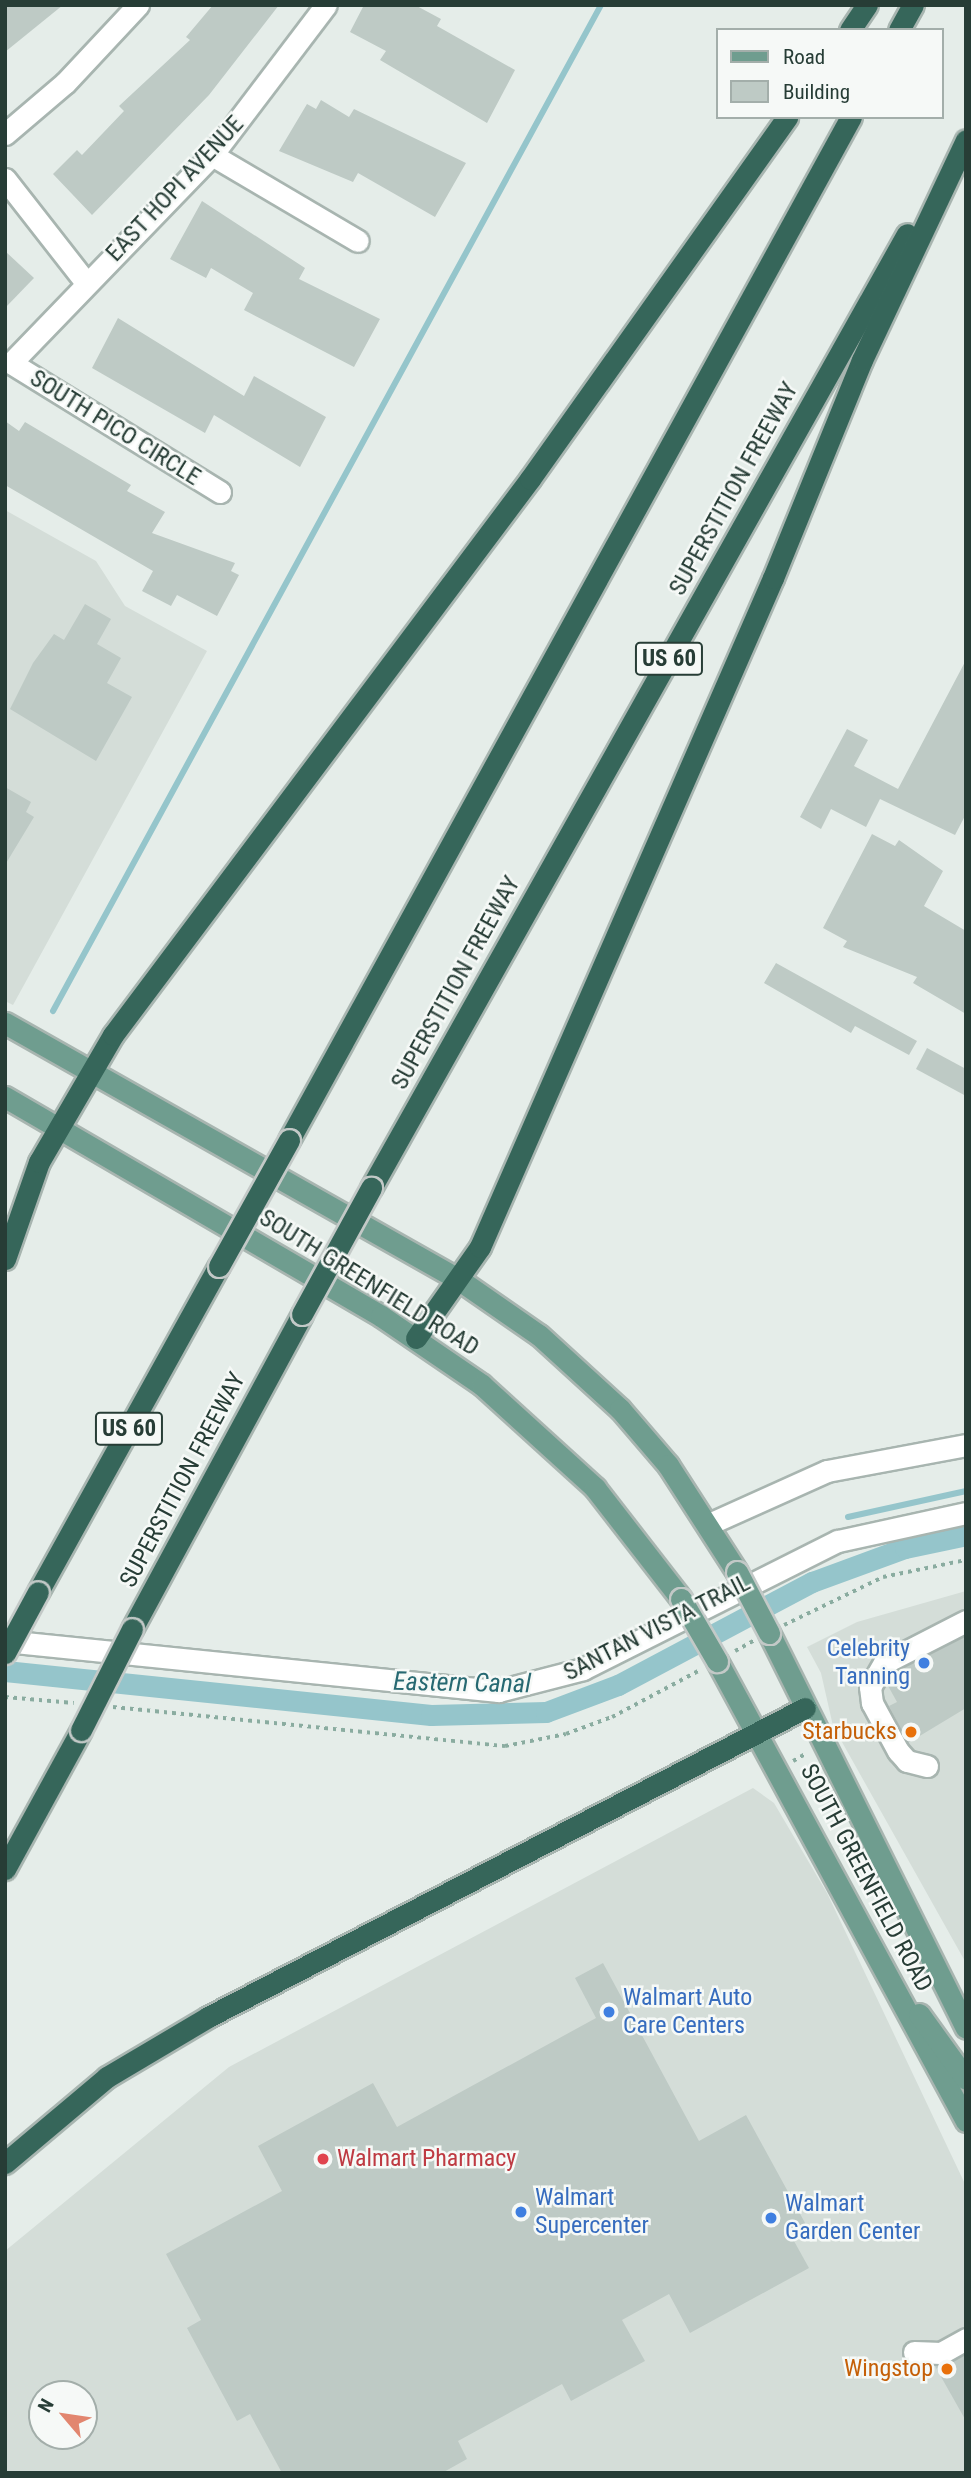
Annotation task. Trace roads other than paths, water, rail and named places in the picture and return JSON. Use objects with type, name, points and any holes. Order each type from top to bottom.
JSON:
[{"type":"highway","points":[[851,28],[867,5]]},
{"type":"highway","points":[[900,28],[912,5]]},
{"type":"highway","points":[[5,1259],[58,1129],[92,1070],[291,789],[530,479],[787,119]]},
{"type":"highway","name":"US 60","points":[[5,1653],[850,119]]},
{"type":"highway","name":"SUPERSTITION FREEWAY","points":[[5,1869],[371,1188],[966,130]]},
{"type":"highway","points":[[416,1338],[481,1247],[774,578],[862,360],[966,140]]},
{"type":"highway","points":[[5,2163],[107,2077],[208,2017],[805,1708]]},
{"type":"main road","name":"SOUTH GREENFIELD ROAD","points":[[5,1023],[458,1279],[539,1335],[620,1409],[709,1524],[737,1572],[966,2028]]},
{"type":"main road","name":"SOUTH GREENFIELD ROAD","points":[[5,1097],[416,1338],[557,1450],[681,1599],[711,1664],[757,1733],[966,2121]]},
{"type":"main road","points":[[896,1989],[941,2038],[966,2079]]},
{"type":"street","points":[[5,134],[65,83],[138,5]]},
{"type":"street","name":"EAST HOPI AVENUE","points":[[11,363],[212,156],[326,5]]},
{"type":"street","points":[[212,156],[358,241]]},
{"type":"street","points":[[5,179],[87,284]]},
{"type":"street","name":"SOUTH PICO CIRCLE","points":[[11,363],[219,492]]},
{"type":"street","points":[[709,1524],[827,1471],[966,1445]]},
{"type":"street","name":"SANTAN VISTA TRAIL","points":[[5,1641],[498,1692],[583,1669],[838,1541],[966,1513]]},
{"type":"street","points":[[928,1766],[907,1761],[898,1751],[872,1703],[870,1686],[884,1663],[966,1621]]},
{"type":"street","points":[[914,2352],[941,2353],[966,2339]]},
{"type":"waterway","points":[[53,1011],[601,5]]},
{"type":"waterway","points":[[848,1517],[966,1491]]},
{"type":"waterway","name":"Eastern Canal","points":[[5,1671],[431,1715],[546,1712],[618,1685],[812,1582],[905,1548],[966,1535]]},
{"type":"place","name":"Celebrity Tanning","points":[[924,1663]]},
{"type":"place","name":"Starbucks","points":[[911,1732]]},
{"type":"place","name":"Walmart Auto Care Centers","points":[[609,2012]]},
{"type":"place","name":"Walmart Pharmacy","points":[[323,2159]]},
{"type":"place","name":"Walmart Supercenter","points":[[521,2212]]},
{"type":"place","name":"Walmart Garden Center","points":[[771,2218]]},
{"type":"place","name":"Wingstop","points":[[947,2369]]}]
